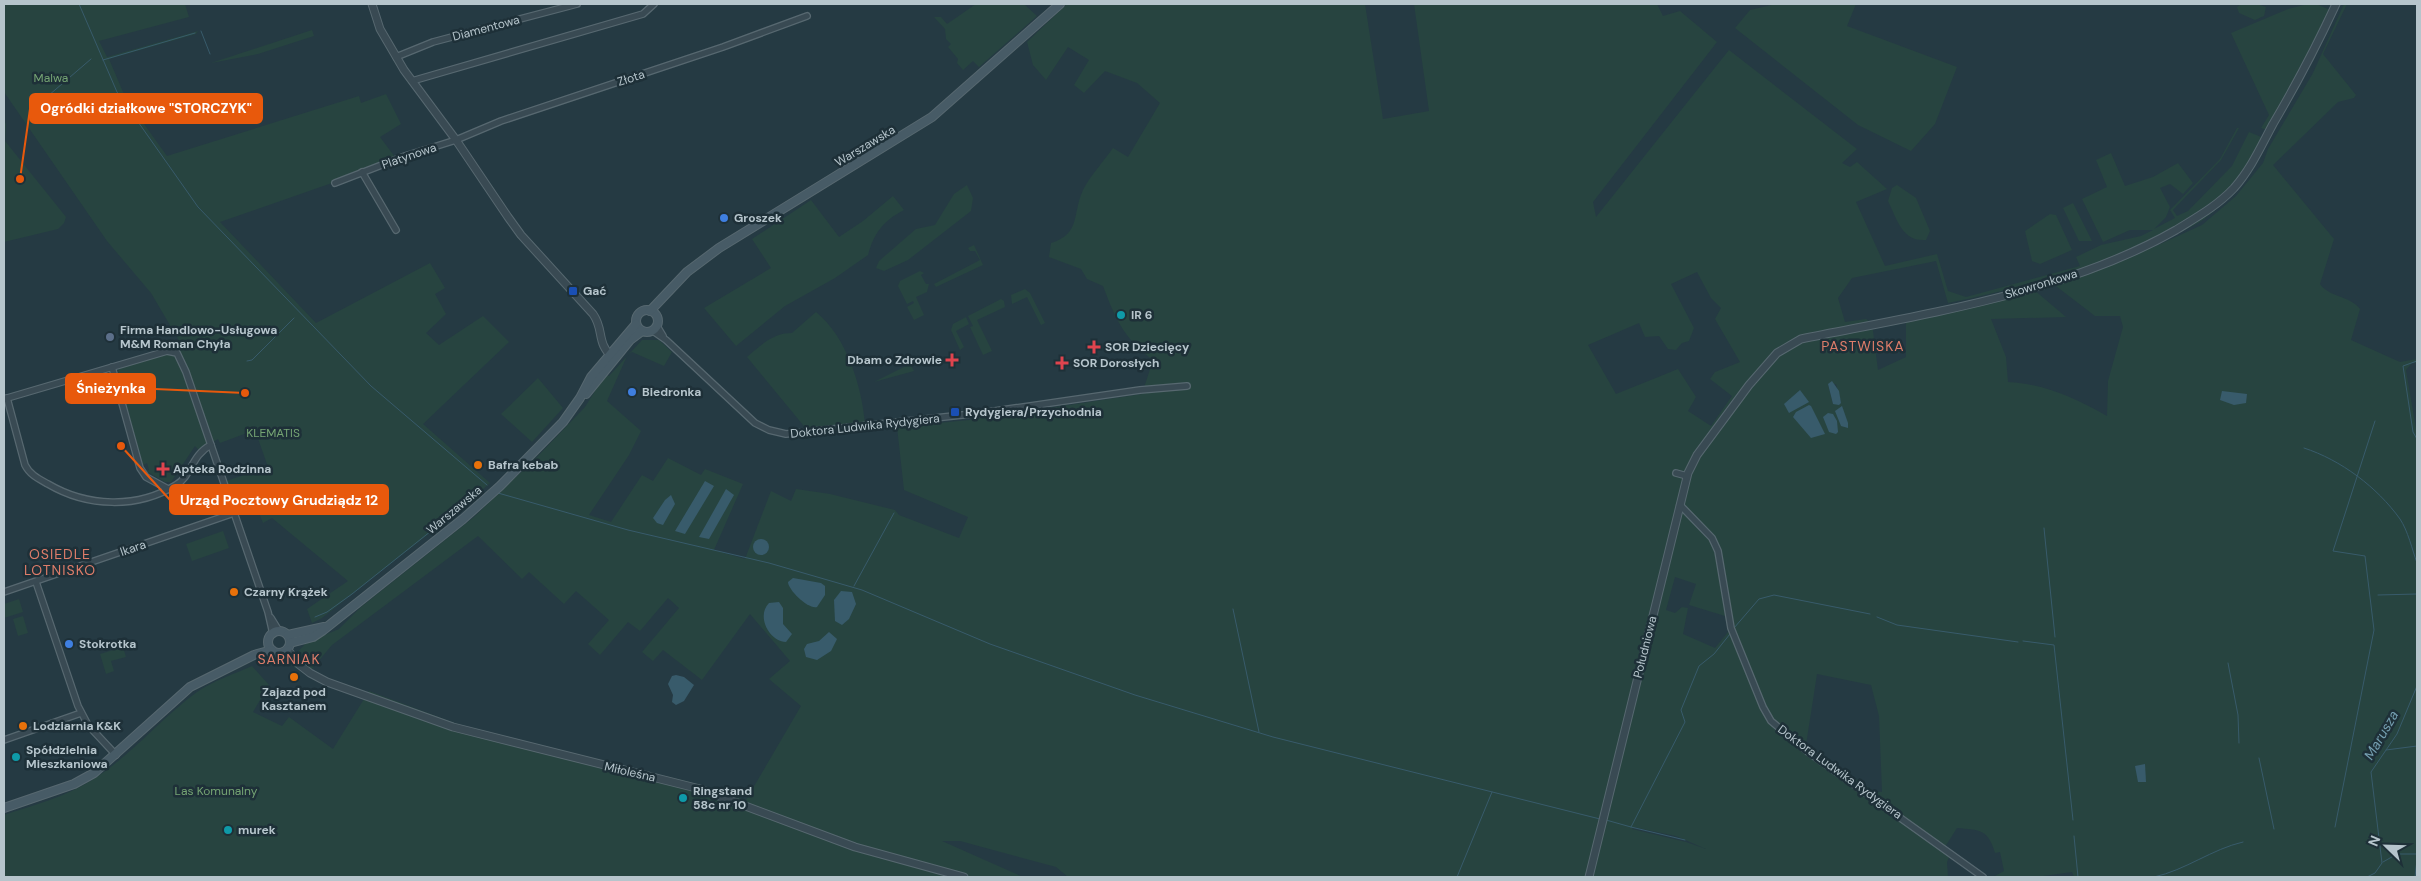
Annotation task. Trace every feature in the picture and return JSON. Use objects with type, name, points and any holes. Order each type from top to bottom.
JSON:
[{"type":"main road","name":"Warszawska","points":[[287,645],[313,637],[475,509],[556,430],[580,398],[591,377],[639,328],[640,313],[653,313],[670,289],[686,272],[719,248],[932,117],[1060,4]]},
{"type":"main road","points":[[639,328],[655,329],[653,313]]},
{"type":"main road","points":[[276,632],[287,645]]},
{"type":"main road","points":[[271,646],[276,632]]},
{"type":"main road","points":[[4,808],[74,784],[94,773],[116,755],[164,708],[190,687],[271,646],[287,645]]},
{"type":"street","points":[[372,4],[380,29],[412,81],[456,140],[521,235],[592,312],[598,323],[602,345],[612,357]]},
{"type":"street","name":"Diamentowa","points":[[396,57],[433,42],[576,4]]},
{"type":"street","points":[[412,81],[644,14],[654,4]]},
{"type":"street","name":"Skowronkowa","points":[[1687,476],[1697,455],[1749,385],[1777,353],[1792,342],[1977,304],[2059,279],[2135,252],[2207,212],[2224,198],[2252,164],[2307,63],[2336,4]]},
{"type":"street","name":"Złota","points":[[456,140],[501,120],[714,50],[807,16]]},
{"type":"street","name":"Platynowa","points":[[335,183],[456,140]]},
{"type":"street","points":[[362,172],[396,230]]},
{"type":"street","name":"Doktora Ludwika Rydygiera","points":[[655,329],[746,416],[769,430],[786,434],[981,413],[1140,390],[1187,386]]},
{"type":"street","points":[[210,445],[197,455],[180,482],[168,489],[131,501],[100,502],[60,491],[33,475],[27,469],[5,398],[166,351],[174,351],[182,359],[210,445],[276,632]]},
{"type":"street","points":[[112,367],[140,468],[146,477],[168,489]]},
{"type":"street","points":[[1676,473],[1687,476]]},
{"type":"street","name":"Południowa","points":[[1589,877],[1687,476]]},
{"type":"street","name":"Doktora Ludwika Rydygiera","points":[[1680,505],[1712,538],[1718,551],[1731,628],[1763,707],[1771,721],[1808,752],[1983,877]]},
{"type":"street","name":"Ikara","points":[[4,592],[234,513]]},
{"type":"street","points":[[36,582],[81,713],[94,733],[116,755]]},
{"type":"street","name":"Miłoleśna","points":[[287,645],[299,665],[327,682],[453,727],[700,789],[855,847],[964,877]]},
{"type":"street","points":[[4,740],[81,713]]},
{"type":"green space","points":[[4,4],[185,4],[189,17],[99,41],[107,57],[198,31],[196,34],[109,59],[126,99],[167,156],[359,96],[361,103],[386,94],[401,124],[380,137],[395,157],[332,183],[220,222],[316,323],[430,263],[445,288],[435,294],[446,314],[426,333],[439,345],[483,316],[509,342],[423,424],[490,483],[464,506],[322,618],[312,623],[307,609],[348,581],[272,518],[263,523],[250,497],[231,496],[226,481],[268,467],[255,430],[220,443],[218,439],[199,450],[195,446],[171,482],[165,482],[146,471],[149,470],[147,463],[143,465],[118,375],[119,368],[184,349],[151,293],[107,241],[4,92]]},
{"type":"green space","points":[[976,4],[1024,4],[1037,16],[979,67],[973,61],[963,70],[957,63],[958,59],[948,47],[951,44],[946,39],[945,29],[934,17],[941,17],[947,24]]},
{"type":"green space","name":"Las Komunalny","points":[[1067,4],[1365,4],[1383,119],[1429,111],[1414,4],[1657,4],[1663,16],[1680,11],[1717,42],[1593,202],[1596,217],[1729,50],[1857,149],[1842,163],[1850,167],[1857,162],[1887,189],[1856,202],[1885,266],[1937,254],[1948,291],[1966,297],[2080,266],[2076,257],[2101,245],[2141,236],[2153,230],[2130,230],[2103,242],[2082,199],[2107,187],[2096,160],[2111,153],[2125,186],[2153,177],[2178,163],[2193,183],[2183,194],[2170,184],[2160,188],[2170,207],[2166,217],[2154,229],[2175,218],[2170,210],[2220,159],[2237,128],[2239,128],[2221,160],[2173,210],[2177,216],[2188,211],[2232,166],[2249,132],[2266,139],[2250,173],[2242,184],[2214,211],[2198,223],[2184,230],[2124,254],[2050,278],[1948,303],[1936,261],[1852,278],[1838,298],[1845,322],[1866,319],[1872,323],[1878,370],[1906,357],[1906,316],[2033,289],[2066,317],[1991,319],[2006,357],[2008,382],[2022,383],[2059,393],[2107,416],[2108,381],[2123,327],[2120,316],[2095,316],[2052,283],[2156,246],[2202,225],[2236,196],[2263,163],[2268,149],[2313,73],[2344,4],[2347,4],[2323,54],[2356,95],[2354,98],[2338,102],[2273,165],[2334,239],[2320,284],[2329,292],[2356,304],[2360,309],[2351,340],[2400,362],[2417,359],[2417,363],[2412,363],[2406,370],[2417,435],[2417,877],[2074,877],[2072,872],[2036,877],[1993,877],[2004,871],[2000,852],[1995,853],[1989,839],[1982,832],[1957,828],[1945,847],[1951,853],[1947,862],[1948,877],[1068,877],[1056,867],[960,841],[942,841],[1023,877],[4,877],[4,815],[60,796],[92,780],[120,760],[197,692],[252,666],[269,685],[253,712],[282,726],[289,717],[333,749],[369,691],[460,725],[690,782],[746,800],[801,706],[769,679],[790,661],[750,614],[702,680],[663,650],[653,661],[642,652],[679,608],[668,598],[640,631],[628,622],[600,655],[588,644],[609,620],[576,591],[564,604],[529,572],[522,579],[478,536],[332,645],[307,675],[287,663],[306,643],[339,629],[361,607],[474,517],[537,457],[585,407],[605,375],[609,376],[627,357],[607,401],[641,431],[629,455],[589,515],[611,522],[642,475],[653,481],[668,458],[701,475],[705,469],[743,484],[714,550],[745,559],[771,491],[791,501],[796,489],[830,494],[895,510],[899,515],[959,538],[968,517],[904,490],[897,427],[969,420],[1142,394],[1153,360],[1128,336],[1116,318],[1103,286],[1087,279],[1081,269],[1049,257],[1051,243],[1061,239],[1071,229],[1083,190],[1093,174],[1113,148],[1128,157],[1160,103],[1137,83],[1105,71],[1084,93],[1074,85],[1089,60],[1068,47],[1046,80],[1033,65],[1027,42]],"holes":[[[1697,272],[1711,298],[1721,308],[1715,319],[1740,362],[1715,372],[1710,379],[1732,396],[1711,426],[1688,411],[1696,397],[1678,369],[1616,394],[1588,345],[1639,323],[1645,337],[1659,336],[1668,349],[1676,350],[1682,343],[1689,341],[1694,328],[1671,284]],[[1828,384],[1836,384],[1841,403],[1833,404]],[[1675,577],[1696,584],[1689,605],[1725,616],[1728,632],[1715,648],[1683,634],[1688,608],[1682,607],[1675,613],[1666,610]],[[1817,674],[1871,685],[1879,716],[1882,792],[1874,791],[1806,745]],[[1633,827],[1676,836],[1706,849],[1686,842],[1632,829]]]},
{"type":"green space","points":[[1776,4],[1856,4],[1847,26],[1957,67],[1935,124],[1911,151],[1858,125],[1735,28],[1750,10]]},
{"type":"green space","points":[[2242,4],[2257,4],[2266,7],[2264,16],[2255,20],[2239,13],[2237,7]]},
{"type":"green space","points":[[2316,4],[2335,12],[2270,131],[2261,128],[2269,115],[2231,33],[2288,9]]},
{"type":"green space","points":[[312,30],[314,36],[258,54],[211,63]]},
{"type":"green space","points":[[4,120],[6,124],[5,141],[66,217],[64,223],[58,229],[4,242]]},
{"type":"green space","points":[[967,185],[973,198],[971,211],[908,260],[884,271],[876,268],[879,261],[916,229],[935,225],[954,194]]},
{"type":"green space","points":[[1897,185],[1916,198],[1930,231],[1926,240],[1918,240],[1911,237],[1901,228],[1888,201],[1892,188]]},
{"type":"green space","points":[[893,196],[904,210],[880,228],[873,240],[868,255],[835,278],[785,306],[736,346],[704,308],[771,268],[752,239],[811,200],[839,237],[863,221]]},
{"type":"green space","points":[[2073,203],[2092,241],[2079,241],[2063,208]]},
{"type":"green space","points":[[2050,214],[2056,215],[2072,250],[2040,264],[2032,261],[2025,231]]},
{"type":"green space","points":[[974,245],[983,265],[936,287],[934,284],[980,260],[975,251],[970,251],[968,248]]},
{"type":"green space","points":[[920,271],[924,273],[921,275],[926,284],[929,284],[927,292],[916,297],[924,315],[914,320],[907,307],[914,303],[913,301],[907,304],[898,286],[900,281]]},
{"type":"green space","points":[[1025,289],[1030,293],[1045,323],[1041,325],[1027,297],[1012,304],[1011,295]]},
{"type":"green space","points":[[1001,299],[1004,301],[1005,307],[977,320],[992,351],[983,355],[970,327],[973,326],[968,316]]},
{"type":"green space","points":[[816,312],[827,322],[836,335],[851,364],[860,394],[865,424],[805,431],[803,425],[747,357],[773,337],[792,333]]},
{"type":"green space","points":[[966,317],[969,324],[956,331],[964,347],[960,350],[951,330],[953,324]]},
{"type":"green space","points":[[642,340],[659,340],[672,352],[664,366],[632,352],[628,355]]},
{"type":"green space","points":[[910,364],[914,371],[874,382]]},
{"type":"green space","points":[[538,378],[563,408],[532,442],[501,414]]},
{"type":"green space","points":[[223,531],[229,548],[192,561],[186,544]]},
{"type":"green space","points":[[19,599],[23,612],[4,618],[4,604]]},
{"type":"green space","points":[[23,616],[28,633],[18,636],[13,619]]},
{"type":"green space","points":[[123,647],[126,657],[111,661],[114,671],[106,674],[100,654]]},
{"type":"water","points":[[1832,381],[1839,391],[1841,403],[1839,405],[1833,404],[1828,384]]},
{"type":"water","points":[[1800,390],[1809,402],[1789,413],[1784,404]]},
{"type":"water","points":[[2222,391],[2247,394],[2246,403],[2234,405],[2220,400]]},
{"type":"water","points":[[1809,405],[1825,434],[1811,438],[1793,417],[1796,412]]},
{"type":"water","points":[[1842,406],[1848,428],[1841,426],[1835,411]]},
{"type":"water","points":[[1828,413],[1833,414],[1837,421],[1838,432],[1836,434],[1829,432],[1823,417]]},
{"type":"water","points":[[705,481],[714,486],[685,534],[675,531]]},
{"type":"water","points":[[726,489],[734,495],[709,539],[699,537]]},
{"type":"water","points":[[671,495],[675,504],[663,525],[657,523],[653,518],[665,500]]},
{"type":"water","points":[[761,539],[769,547],[761,555],[753,547]]},
{"type":"water","points":[[793,578],[821,583],[825,586],[825,595],[817,607],[804,603],[791,590],[788,582]]},
{"type":"water","points":[[841,591],[852,592],[856,604],[849,619],[842,625],[835,621],[834,600]]},
{"type":"water","points":[[779,602],[783,608],[783,624],[792,634],[786,642],[774,637],[764,621],[765,608],[769,603]]},
{"type":"water","points":[[829,632],[837,639],[831,651],[817,660],[806,657],[804,649],[807,644],[819,641]]},
{"type":"water","points":[[672,676],[684,677],[694,685],[684,701],[676,705],[672,702],[673,695],[668,684]]},
{"type":"water","points":[[2145,764],[2146,782],[2138,782],[2135,766]]},
{"type":"waterway","points":[[79,4],[117,92],[198,207],[371,386],[487,485]]},
{"type":"waterway","points":[[201,31],[210,54]]},
{"type":"waterway","points":[[103,60],[195,33]]},
{"type":"waterway","points":[[34,108],[91,59]]},
{"type":"waterway","points":[[247,361],[252,360],[294,318]]},
{"type":"waterway","points":[[2417,361],[2403,366],[2413,432],[2417,439]]},
{"type":"waterway","points":[[2335,827],[2374,630],[2365,556],[2333,551],[2375,421]]},
{"type":"waterway","points":[[2304,448],[2345,467],[2391,507],[2403,524],[2417,563]]},
{"type":"waterway","points":[[315,617],[327,612],[352,594],[480,492]]},
{"type":"waterway","points":[[498,493],[628,530],[769,563],[862,590],[990,644],[1135,695],[1273,737],[1600,819]]},
{"type":"waterway","points":[[854,586],[894,513]]},
{"type":"waterway","points":[[2044,528],[2055,637]]},
{"type":"waterway","points":[[2378,595],[2417,594]]},
{"type":"waterway","points":[[1734,628],[1759,599],[1774,595],[1870,614]]},
{"type":"waterway","points":[[1233,609],[1259,732]]},
{"type":"waterway","points":[[1877,617],[1897,625],[2018,642]]},
{"type":"waterway","points":[[1606,820],[1631,827],[1685,722],[1681,710],[1699,666],[1714,654],[1730,634]]},
{"type":"waterway","points":[[2023,641],[2054,645],[2073,820]]},
{"type":"waterway","points":[[2228,663],[2238,715],[2239,743]]},
{"type":"waterway","name":"Marusza","points":[[2367,877],[2375,873],[2382,863],[2371,772],[2397,734],[2417,686]]},
{"type":"waterway","points":[[2386,750],[2417,746]]},
{"type":"waterway","points":[[2259,758],[2274,829]]},
{"type":"waterway","points":[[1457,877],[1492,792]]},
{"type":"waterway","points":[[1631,827],[1685,840]]},
{"type":"waterway","points":[[2074,836],[2078,877]]},
{"type":"waterway","points":[[2154,877],[2177,870],[2221,849],[2243,842]]},
{"type":"waterway","points":[[2383,862],[2397,854],[2417,854]]},
{"type":"waterway","points":[[2415,877],[2417,860]]},
{"type":"place","name":"Ogródki działkowe \"STORCZYK\"","points":[[20,179]]},
{"type":"place","name":"Groszek","points":[[724,218]]},
{"type":"place","name":"Gać","points":[[573,291]]},
{"type":"place","name":"IR 6","points":[[1121,315]]},
{"type":"place","name":"Firma Handlowo-Usługowa M&M Roman Chyła","points":[[110,337]]},
{"type":"place","name":"SOR Dziecięcy","points":[[1094,347]]},
{"type":"place","name":"Dbam o Zdrowie","points":[[952,360]]},
{"type":"place","name":"SOR Dorosłych","points":[[1062,363]]},
{"type":"place","name":"Biedronka","points":[[632,392]]},
{"type":"place","name":"Śnieżynka","points":[[245,393]]},
{"type":"place","name":"Rydygiera/Przychodnia","points":[[955,412]]},
{"type":"place","name":"Urząd Pocztowy Grudziądz 12","points":[[121,446]]},
{"type":"place","name":"Bafra kebab","points":[[478,465]]},
{"type":"place","name":"Apteka Rodzinna","points":[[163,469]]},
{"type":"place","name":"Czarny Krążek","points":[[234,592]]},
{"type":"place","name":"Stokrotka","points":[[69,644]]},
{"type":"place","name":"Zajazd pod Kasztanem","points":[[294,677]]},
{"type":"place","name":"Lodziarnia K&K","points":[[23,726]]},
{"type":"place","name":"Spółdzielnia Mieszkaniowa","points":[[16,757]]},
{"type":"place","name":"Ringstand 58c nr 10","points":[[683,798]]},
{"type":"place","name":"murek","points":[[228,830]]},
{"type":"district","name":"PASTWISKA","points":[[1863,346]]},
{"type":"district","name":"OSIEDLE LOTNISKO","points":[[60,562]]},
{"type":"district","name":"SARNIAK","points":[[289,659]]},
{"type":"park label","name":"Malwa","points":[[51,78]]},
{"type":"park label","name":"KLEMATIS","points":[[273,433]]}]
